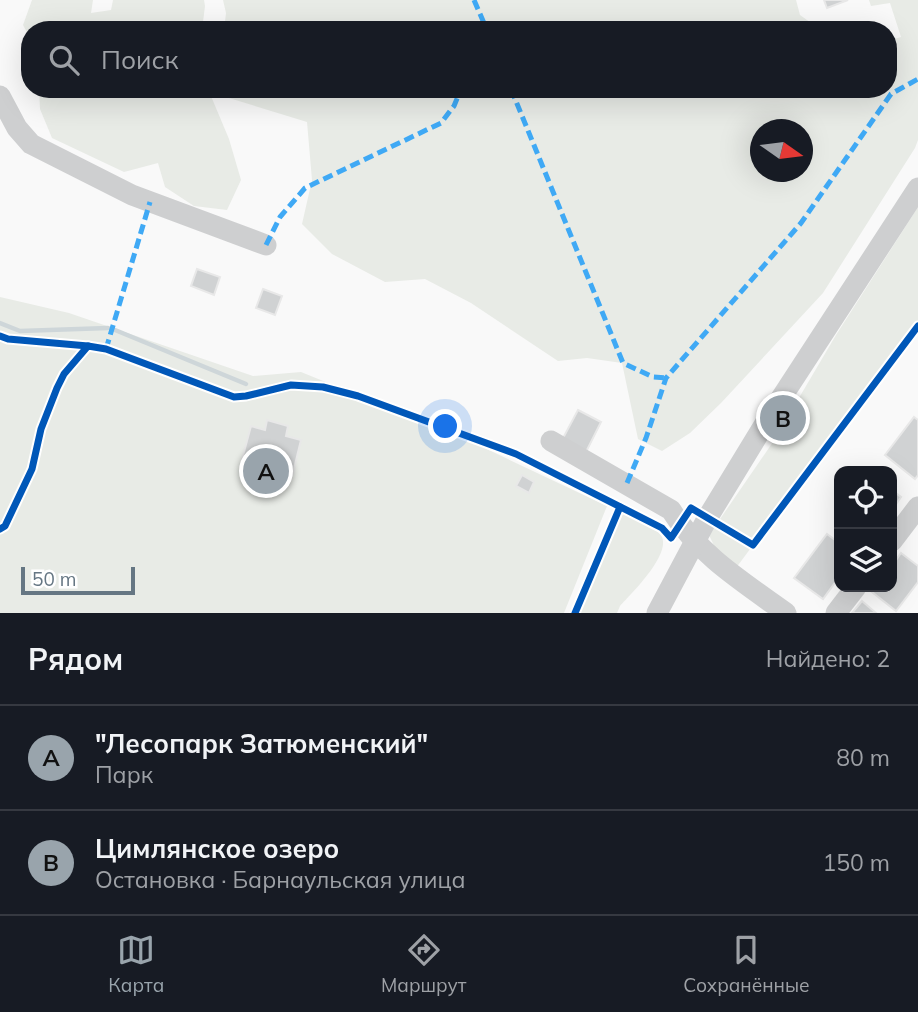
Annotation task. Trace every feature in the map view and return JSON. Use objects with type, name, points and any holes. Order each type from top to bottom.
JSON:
[{"type":"street","points":[[0,96],[17,128],[31,144],[132,195],[265,245]]},
{"type":"street","points":[[657,613],[695,541],[772,412],[918,188]]},
{"type":"street","points":[[551,441],[671,510],[714,561],[786,613]]},
{"type":"street","points":[[897,534],[918,507]]},
{"type":"street","points":[[836,613],[852,592]]},
{"type":"shaded area","points":[[32,0],[93,0],[91,13],[111,10],[113,0],[204,0],[205,6],[203,21],[24,21]]},
{"type":"shaded area","points":[[223,0],[796,0],[800,15],[808,21],[225,21]]},
{"type":"shaded area","points":[[869,0],[918,0],[918,140],[915,148],[823,293],[721,403],[690,433],[662,451],[638,439],[622,363],[587,358],[558,361],[471,303],[425,279],[385,282],[332,254],[302,224],[312,180],[307,122],[229,98],[897,98],[897,38],[901,37],[890,3],[871,6]]},
{"type":"shaded area","points":[[39,98],[212,98],[229,139],[241,180],[227,210],[194,206],[165,187],[158,163],[124,172],[52,138],[40,109]]},
{"type":"shaded area","points":[[918,207],[918,322],[736,568],[718,554],[709,535],[773,442],[836,335]]},
{"type":"shaded area","points":[[0,297],[69,313],[253,376],[301,372],[459,436],[607,506],[564,613],[0,613]]},
{"type":"shaded area","points":[[622,513],[657,531],[663,541],[662,551],[650,572],[617,613],[580,613]]},
{"type":"building","points":[[824,0],[848,0],[827,8]]},
{"type":"building","points":[[197,269],[220,277],[214,295],[191,286]]},
{"type":"building","points":[[263,289],[282,296],[275,315],[256,308]]},
{"type":"building","points":[[578,410],[601,422],[586,452],[562,440]]},
{"type":"building","points":[[914,417],[918,420],[918,475],[915,479],[885,455]]},
{"type":"building","points":[[267,420],[288,426],[286,436],[301,440],[292,477],[276,473],[273,484],[252,478],[255,468],[241,463],[251,426],[265,430]]},
{"type":"building","points":[[522,475],[534,482],[529,493],[516,486]]},
{"type":"building","points":[[827,534],[834,539],[834,584],[823,599],[794,578]]},
{"type":"building","points":[[901,553],[918,566],[918,582],[896,611],[872,592],[897,592],[897,559]]},
{"type":"building","points":[[862,601],[876,613],[852,613]]},
{"type":"waterway","points":[[0,323],[20,331],[108,328]]},
{"type":"waterway","points":[[115,330],[246,384]]},
{"type":"marked path","points":[[474,0],[483,21]]},
{"type":"marked path","points":[[897,91],[918,79]]},
{"type":"marked path","points":[[266,245],[280,217],[305,188],[441,123],[457,98]]},
{"type":"marked path","points":[[515,98],[623,363],[653,377],[666,378]]},
{"type":"marked path","points":[[627,483],[646,438],[666,378],[801,223],[888,98]]},
{"type":"marked path","points":[[106,349],[150,202]]},
{"type":"cycle path","points":[[0,529],[5,526],[32,469],[41,429],[57,388],[64,374],[88,346],[106,349],[234,397],[291,385],[323,387],[358,396],[516,454],[662,528],[671,538],[691,508],[753,545],[918,326]]},
{"type":"cycle path","points":[[0,336],[88,346]]},
{"type":"cycle path","points":[[575,613],[620,507]]},
{"type":"place","name":"Цимлянское озеро","points":[[783,418]]},
{"type":"place","name":"\"Лесопарк Затюменский\"","points":[[266,471]]}]
